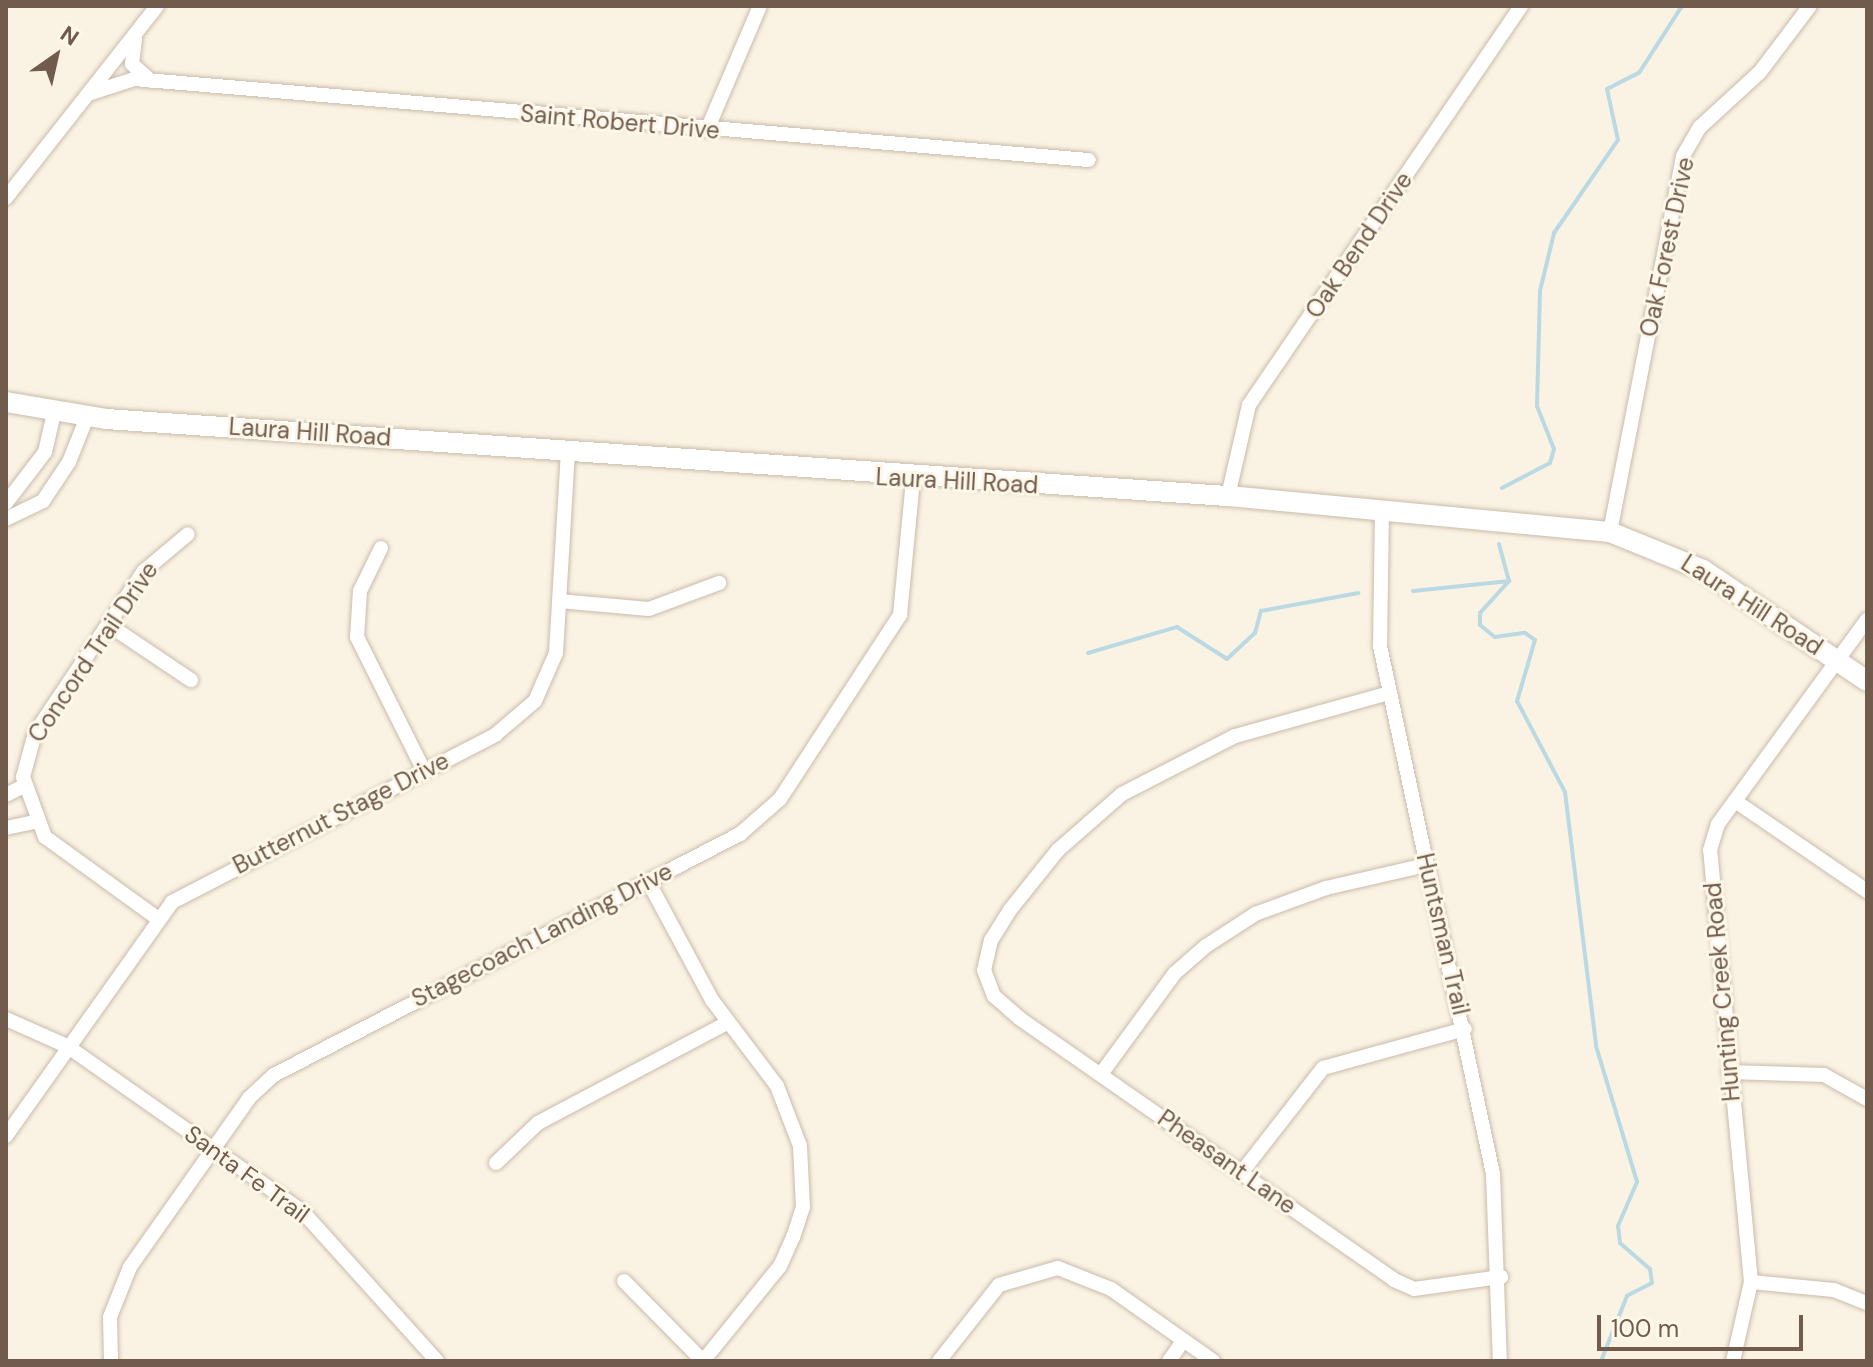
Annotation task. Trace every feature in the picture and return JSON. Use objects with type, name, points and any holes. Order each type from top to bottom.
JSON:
[{"type":"main road","name":"Laura Hill Road","points":[[6,402],[87,417],[913,480],[1228,496],[1382,508],[1610,532],[1703,570],[1867,681]]},
{"type":"street","points":[[6,198],[157,6]]},
{"type":"street","points":[[707,130],[760,6]]},
{"type":"street","name":"Oak Bend Drive","points":[[1228,496],[1249,405],[1521,6]]},
{"type":"street","name":"Oak Forest Drive","points":[[1610,532],[1683,156],[1700,127],[1760,72],[1810,6]]},
{"type":"street","points":[[136,34],[132,64],[151,81]]},
{"type":"street","name":"Saint Robert Drive","points":[[91,93],[151,81],[1089,160]]},
{"type":"street","points":[[6,503],[45,452],[54,413]]},
{"type":"street","points":[[6,519],[43,501],[69,462],[87,417]]},
{"type":"street","name":"Butternut Stage Drive","points":[[6,1136],[157,918],[206,881],[495,735],[535,701],[556,653],[568,452]]},
{"type":"street","name":"Stagecoach Landing Drive","points":[[107,1358],[118,1289],[249,1098],[305,1054],[649,883],[740,834],[780,799],[883,652],[900,615],[913,480]]},
{"type":"street","name":"Huntsman Trail","points":[[1382,508],[1378,618],[1389,693],[1465,1029],[1493,1174],[1501,1277],[1500,1361]]},
{"type":"street","name":"Concord Trail Drive","points":[[157,918],[68,857],[35,822],[24,786],[35,733],[152,561],[188,534]]},
{"type":"street","points":[[381,548],[360,591],[357,637],[424,771]]},
{"type":"street","points":[[559,601],[649,609],[719,583]]},
{"type":"street","name":"Hunting Creek Road","points":[[1733,1361],[1751,1282],[1710,850],[1735,801],[1834,658],[1867,620]]},
{"type":"street","points":[[109,625],[191,680]]},
{"type":"street","name":"Pheasant Lane","points":[[1389,693],[1235,736],[1122,794],[1058,850],[1010,910],[991,940],[984,970],[994,996],[1019,1018],[1414,1289],[1501,1277]]},
{"type":"street","points":[[6,795],[24,786]]},
{"type":"street","points":[[1735,801],[1867,891]]},
{"type":"street","points":[[6,828],[35,822]]},
{"type":"street","points":[[1101,1074],[1175,973],[1206,946],[1255,914],[1326,888],[1426,865]]},
{"type":"street","points":[[624,1281],[703,1361],[780,1266],[803,1207],[793,1117],[777,1086],[727,1023],[649,883]]},
{"type":"street","name":"Santa Fe Trail","points":[[6,1019],[67,1046],[302,1211],[437,1361]]},
{"type":"street","points":[[496,1163],[538,1123],[727,1023]]},
{"type":"street","points":[[1242,1172],[1323,1068],[1465,1029]]},
{"type":"street","points":[[1729,1072],[1824,1075],[1867,1099]]},
{"type":"street","points":[[939,1361],[989,1294],[1033,1270],[1084,1275],[1213,1361]]},
{"type":"street","points":[[1751,1282],[1834,1290],[1867,1303]]},
{"type":"street","points":[[1169,1361],[1183,1341]]},
{"type":"waterway","points":[[1502,488],[1550,463],[1554,449],[1537,406],[1540,291],[1554,233],[1618,140],[1607,89],[1639,73],[1682,6]]},
{"type":"waterway","points":[[1499,544],[1509,581],[1480,613],[1480,625],[1495,637],[1525,633],[1535,640],[1517,701],[1565,792],[1596,1046],[1637,1182],[1618,1226],[1620,1243],[1650,1269],[1652,1283],[1627,1296],[1601,1361]]},
{"type":"waterway","points":[[1413,591],[1509,581]]},
{"type":"waterway","points":[[1088,653],[1177,627],[1227,659],[1255,633],[1261,611],[1358,593]]}]
